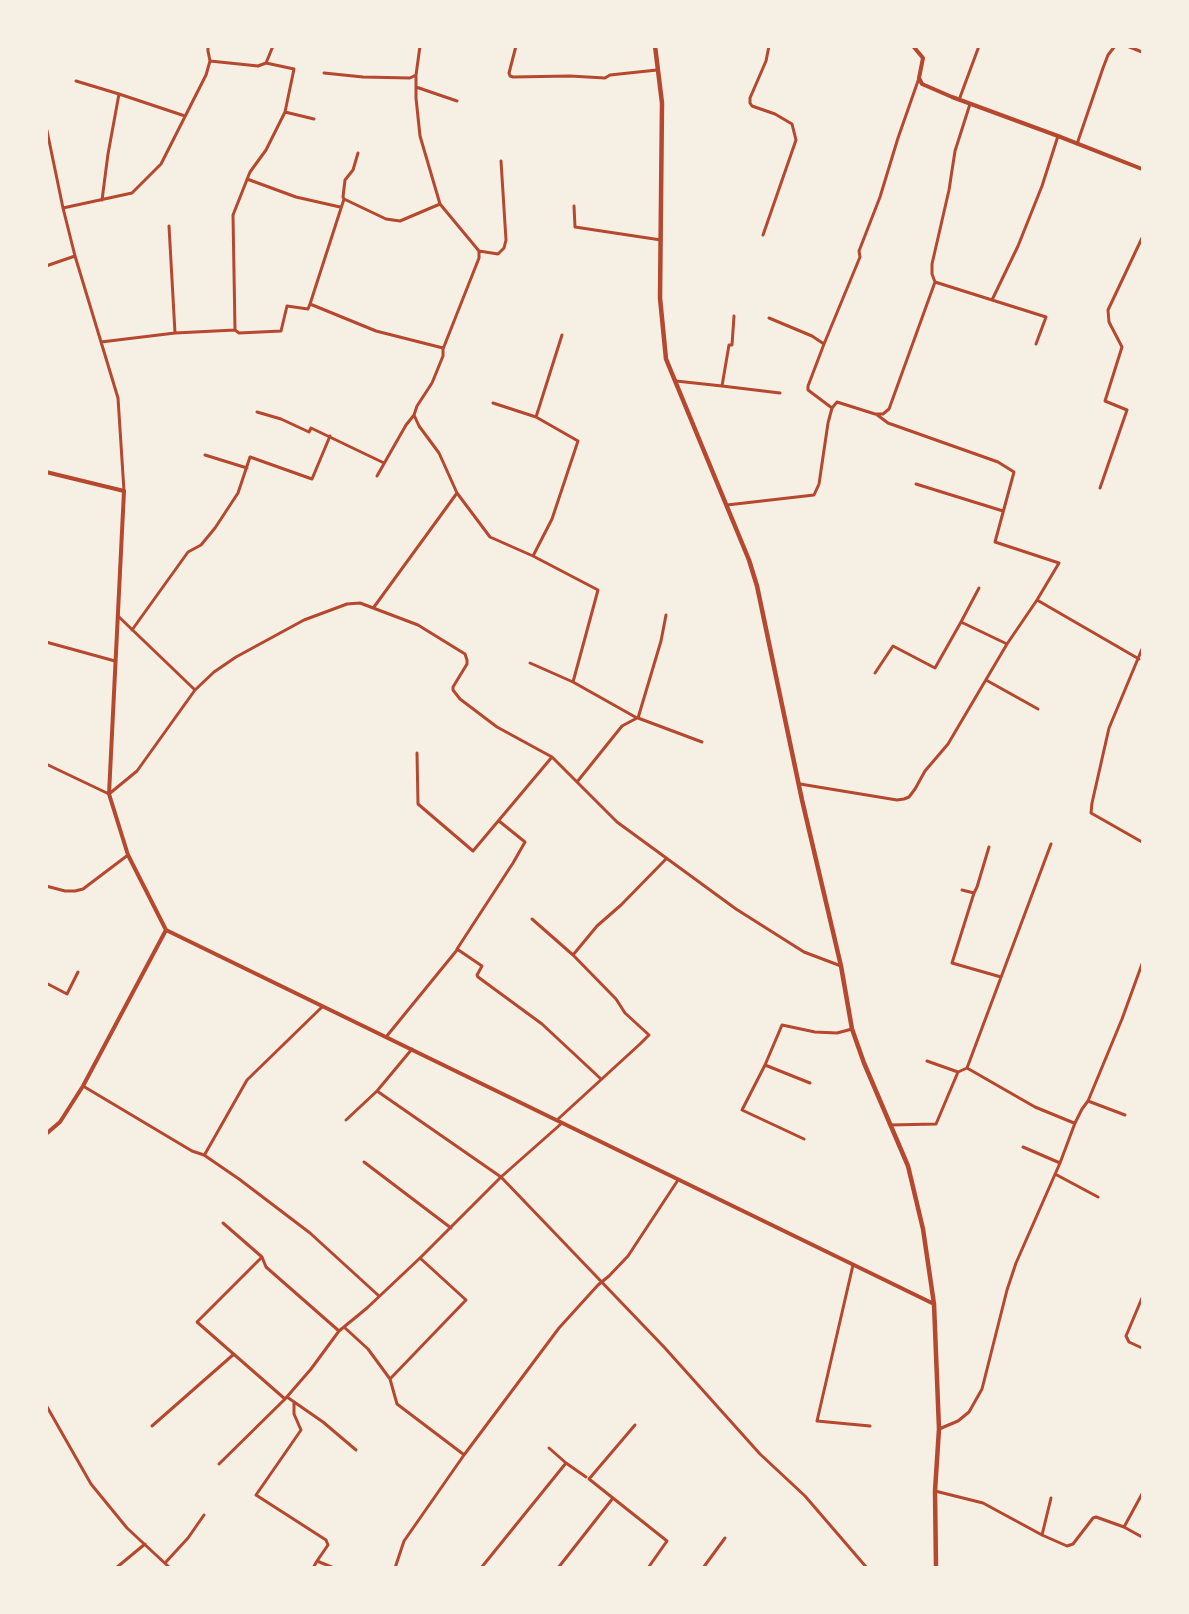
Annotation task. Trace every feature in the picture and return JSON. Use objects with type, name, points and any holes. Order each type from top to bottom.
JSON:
[{"type":"main road","points":[[655,46],[663,123],[660,298],[666,360],[749,560],[757,586],[841,966],[852,1029],[908,1166],[923,1229],[934,1304],[939,1429],[935,1491],[936,1568]]},
{"type":"street","points":[[63,208],[132,193],[161,164],[206,75],[210,61],[208,46]]},
{"type":"street","points":[[266,63],[273,46]]},
{"type":"street","points":[[377,476],[432,383],[479,258],[479,251],[440,204],[420,136],[416,75],[420,46]]},
{"type":"street","points":[[516,46],[509,73],[513,77],[605,78],[610,75],[657,70]]},
{"type":"street","points":[[763,235],[796,140],[792,124],[750,103],[766,61],[769,46]]},
{"type":"street","points":[[832,408],[808,390],[808,386],[860,257],[859,251],[880,197],[919,78],[923,58],[914,46]]},
{"type":"street","points":[[959,100],[979,46]]},
{"type":"street","points":[[1077,144],[1108,55],[1115,46]]},
{"type":"street","points":[[1126,46],[1143,52]]},
{"type":"street","points":[[210,61],[258,66],[266,63],[294,69],[285,111],[266,150],[250,172],[233,216],[235,330]]},
{"type":"street","points":[[324,73],[410,78],[416,75]]},
{"type":"street","points":[[919,78],[922,84],[959,100],[1143,169]]},
{"type":"street","points":[[76,81],[186,116]]},
{"type":"street","points":[[416,87],[457,101]]},
{"type":"street","points":[[102,200],[118,94]]},
{"type":"street","points":[[875,414],[883,414],[890,409],[935,282],[932,264],[949,190],[955,151],[970,104]]},
{"type":"street","points":[[285,111],[314,119]]},
{"type":"street","points":[[46,126],[75,256],[118,398],[124,491],[109,794],[128,855],[166,930],[934,1304]]},
{"type":"street","points":[[992,300],[1018,246],[1042,186],[1058,136]]},
{"type":"street","points":[[101,342],[176,333],[235,330],[239,333],[281,331],[287,306],[308,309],[344,199],[342,197],[345,180],[353,170],[358,153]]},
{"type":"street","points":[[479,251],[498,254],[504,248],[506,240],[501,161]]},
{"type":"street","points":[[247,179],[296,197],[341,208]]},
{"type":"street","points":[[344,199],[392,221],[400,221],[440,204]]},
{"type":"street","points":[[574,206],[575,227],[661,240]]},
{"type":"street","points":[[169,226],[176,333]]},
{"type":"street","points":[[1100,488],[1127,410],[1105,401],[1122,347],[1109,322],[1108,310],[1143,238]]},
{"type":"street","points":[[46,266],[75,256]]},
{"type":"street","points":[[935,282],[1046,317],[1036,344]]},
{"type":"street","points":[[310,304],[376,331],[443,349]]},
{"type":"street","points":[[722,386],[729,345],[732,345],[734,316]]},
{"type":"street","points":[[769,318],[812,336],[824,344]]},
{"type":"street","points":[[536,417],[562,335]]},
{"type":"street","points":[[674,381],[780,393]]},
{"type":"street","points":[[726,506],[814,495],[819,484],[828,423],[832,408],[837,402],[875,414],[888,423],[998,462],[1014,472],[995,542],[1059,563],[1007,644],[948,744],[925,771],[909,797],[891,799],[800,784]]},
{"type":"street","points":[[493,403],[536,417],[578,441],[552,519],[533,556]]},
{"type":"street","points":[[257,412],[281,419],[309,432],[311,428],[384,463]]},
{"type":"street","points":[[414,415],[419,426],[439,453],[457,493],[490,537],[533,556],[598,590],[573,682]]},
{"type":"street","points":[[132,630],[188,552],[201,545],[215,528],[238,493],[250,457],[312,479],[330,436]]},
{"type":"street","points":[[205,455],[247,468]]},
{"type":"street","points":[[46,472],[124,491]]},
{"type":"street","points":[[916,484],[1003,511]]},
{"type":"street","points":[[374,607],[457,493]]},
{"type":"street","points":[[875,673],[893,646],[935,668],[979,588]]},
{"type":"street","points":[[1037,600],[1139,659]]},
{"type":"street","points":[[109,794],[137,771],[195,690],[214,672],[236,657],[304,620],[347,604],[360,603],[430,632],[465,654],[467,664],[453,687],[456,694],[497,727],[552,758],[617,822],[736,909],[804,952],[841,966]]},
{"type":"street","points":[[577,782],[622,726],[637,718],[661,641],[666,615]]},
{"type":"street","points":[[118,616],[195,690]]},
{"type":"street","points":[[961,622],[1007,644]]},
{"type":"street","points":[[46,642],[115,661]]},
{"type":"street","points":[[1143,649],[1109,728],[1091,813],[1143,842]]},
{"type":"street","points":[[530,663],[573,682],[637,718],[702,742]]},
{"type":"street","points":[[986,680],[1038,709]]},
{"type":"street","points":[[417,753],[418,804],[473,851],[552,758]]},
{"type":"street","points":[[46,764],[109,794]]},
{"type":"street","points":[[386,1037],[457,949],[525,842],[499,821]]},
{"type":"street","points":[[890,1125],[936,1124],[958,1072],[967,1068],[1051,844]]},
{"type":"street","points":[[989,847],[952,963],[1001,978]]},
{"type":"street","points":[[46,886],[65,891],[83,889],[128,855]]},
{"type":"street","points":[[573,955],[597,926],[666,859]]},
{"type":"street","points":[[962,890],[974,893]]},
{"type":"street","points":[[532,920],[573,955],[616,999],[625,1013],[649,1035],[557,1121]]},
{"type":"street","points":[[46,1134],[60,1122],[83,1086],[166,930]]},
{"type":"street","points":[[457,949],[482,966],[478,977],[542,1024],[601,1079]]},
{"type":"street","points":[[939,1429],[958,1421],[969,1412],[982,1389],[1007,1290],[1017,1263],[1056,1174],[1075,1123],[1088,1101],[1143,964]]},
{"type":"street","points":[[46,983],[67,994],[78,972]]},
{"type":"street","points":[[204,1155],[247,1080],[322,1007]]},
{"type":"street","points":[[804,1139],[742,1110],[782,1025],[815,1032],[837,1033],[852,1029]]},
{"type":"street","points":[[346,1120],[377,1091],[412,1049]]},
{"type":"street","points":[[927,1061],[958,1072]]},
{"type":"street","points":[[765,1065],[810,1083]]},
{"type":"street","points":[[967,1068],[1035,1107],[1075,1123]]},
{"type":"street","points":[[83,1086],[192,1151],[204,1155],[310,1233],[379,1296]]},
{"type":"street","points":[[377,1091],[501,1177],[721,1408],[760,1454],[805,1496],[867,1568]]},
{"type":"street","points":[[1088,1101],[1125,1115]]},
{"type":"street","points":[[219,1464],[286,1398],[339,1331],[420,1258],[501,1177],[562,1123]]},
{"type":"street","points":[[1023,1147],[1060,1164]]},
{"type":"street","points":[[364,1162],[451,1228]]},
{"type":"street","points":[[1056,1174],[1098,1197]]},
{"type":"street","points":[[395,1568],[404,1541],[464,1455],[559,1328],[628,1256],[678,1180]]},
{"type":"street","points":[[223,1223],[262,1257],[266,1268],[339,1331]]},
{"type":"street","points":[[262,1257],[197,1322],[286,1398],[323,1422],[356,1450]]},
{"type":"street","points":[[390,1379],[466,1300],[420,1258]]},
{"type":"street","points":[[853,1265],[817,1421],[870,1426]]},
{"type":"street","points":[[1143,1298],[1126,1336],[1129,1342],[1143,1348]]},
{"type":"street","points":[[344,1327],[368,1349],[390,1379],[397,1404],[464,1455]]},
{"type":"street","points":[[152,1426],[234,1354]]},
{"type":"street","points":[[294,1402],[294,1414],[301,1430],[256,1495],[326,1540],[328,1545],[313,1568]]},
{"type":"street","points":[[46,1405],[91,1484],[127,1528],[170,1568]]},
{"type":"street","points":[[634,1425],[589,1479],[668,1541],[648,1568]]},
{"type":"street","points":[[549,1448],[586,1477]]},
{"type":"street","points":[[481,1568],[566,1462]]},
{"type":"street","points":[[935,1491],[983,1503],[1070,1546],[1093,1518],[1099,1517],[1143,1538]]},
{"type":"street","points":[[1124,1527],[1143,1494]]},
{"type":"street","points":[[558,1568],[613,1498]]},
{"type":"street","points":[[1042,1534],[1051,1498]]},
{"type":"street","points":[[165,1563],[188,1538],[204,1515]]},
{"type":"street","points":[[702,1568],[725,1538]]},
{"type":"street","points":[[116,1568],[144,1544]]},
{"type":"street","points":[[317,1561],[334,1568]]}]
